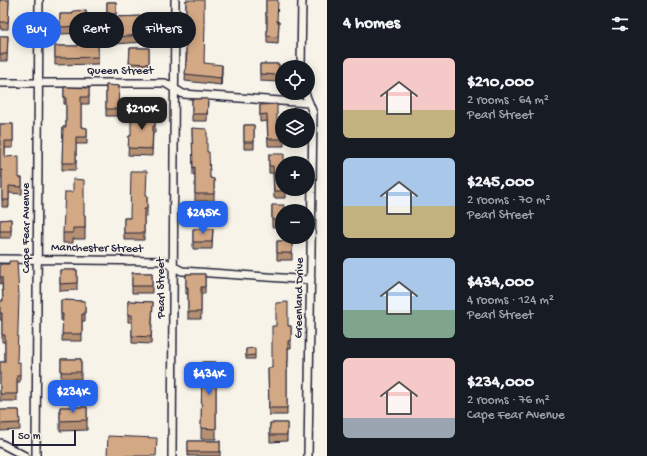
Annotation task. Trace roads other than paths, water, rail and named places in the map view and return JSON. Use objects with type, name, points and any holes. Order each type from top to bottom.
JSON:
[{"type":"street","name":"Cape Fear Avenue","points":[[36,456],[39,0]]},
{"type":"street","name":"Pearl Street","points":[[172,456],[175,0]]},
{"type":"street","points":[[301,60],[302,0]]},
{"type":"street","name":"Queen Street","points":[[0,82],[165,83],[183,94],[309,103]]},
{"type":"street","name":"Greenland Drive","points":[[308,100],[313,113],[309,456]]},
{"type":"street","name":"Manchester Street","points":[[0,259],[162,261],[182,271],[311,280]]},
{"type":"street","points":[[0,443],[25,456]]}]
